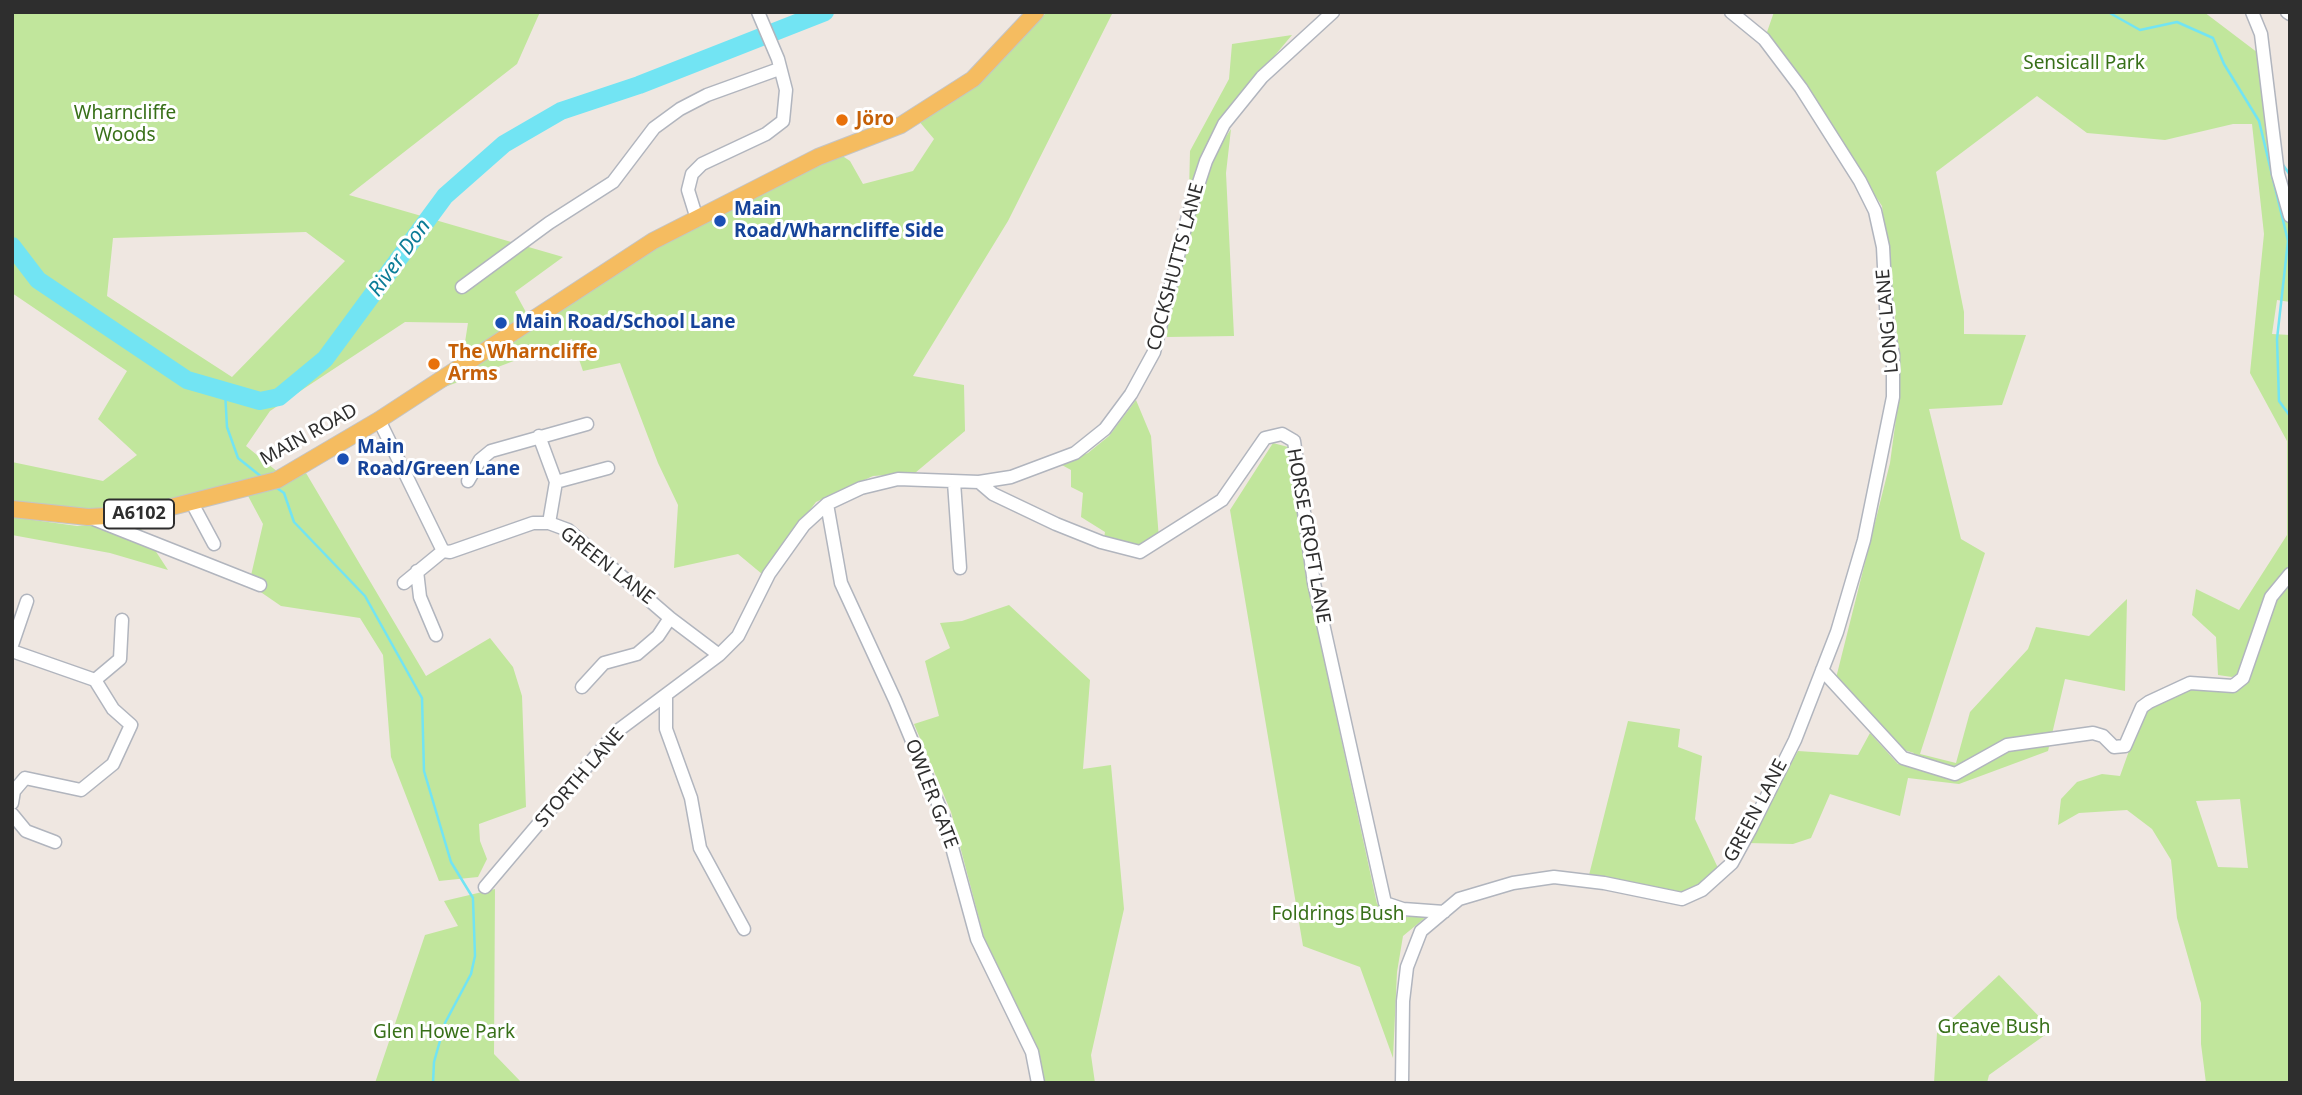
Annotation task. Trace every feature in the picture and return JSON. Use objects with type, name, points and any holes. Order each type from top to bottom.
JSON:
[{"type":"main road","name":"A6102","points":[[379,420],[653,241],[818,158],[901,125],[973,79],[1036,12]]},
{"type":"main road","name":"MAIN ROAD","points":[[12,509],[88,517],[144,514],[192,503],[270,482],[379,420]]},
{"type":"street","points":[[697,219],[688,190],[692,174],[702,163],[766,134],[783,121],[787,103],[778,64],[758,12]]},
{"type":"street","name":"COCKSHUTTS LANE","points":[[827,504],[861,488],[898,479],[979,482],[1011,477],[1056,462],[1085,447],[1105,429],[1130,394],[1154,352],[1188,216],[1206,161],[1224,124],[1262,77],[1333,12]]},
{"type":"street","name":"LONG LANE","points":[[1731,12],[1764,39],[1808,99],[1860,181],[1875,211],[1883,247],[1886,316],[1893,354],[1893,397],[1864,540],[1841,620],[1822,670]]},
{"type":"street","points":[[2252,12],[2261,34],[2278,174],[2290,216]]},
{"type":"street","points":[[462,287],[538,230],[613,182],[654,128],[680,109],[707,94],[778,64]]},
{"type":"street","points":[[379,420],[443,551],[404,583]]},
{"type":"street","points":[[468,481],[480,460],[491,451],[587,424]]},
{"type":"street","name":"HORSE CROFT LANE","points":[[979,482],[993,494],[1056,524],[1101,542],[1140,552],[1222,500],[1265,438],[1282,434],[1294,441],[1314,583],[1385,903],[1403,909],[1444,912]]},
{"type":"street","points":[[539,436],[555,482],[549,523]]},
{"type":"street","points":[[555,482],[608,468]]},
{"type":"street","points":[[954,482],[960,568]]},
{"type":"street","points":[[192,503],[214,544]]},
{"type":"street","points":[[719,655],[738,636],[769,574],[804,525],[827,504]]},
{"type":"street","name":"OWLER GATE","points":[[827,504],[841,583],[895,700],[944,818],[977,939],[1032,1052],[1038,1083]]},
{"type":"street","points":[[88,517],[260,585]]},
{"type":"street","name":"GREEN LANE","points":[[443,551],[450,552],[533,523],[549,523],[568,530],[670,618],[719,655]]},
{"type":"street","points":[[417,571],[420,597],[436,635]]},
{"type":"street","points":[[1822,670],[1903,758],[1955,775],[2007,744],[2093,733],[2103,736],[2114,747],[2125,746],[2142,707],[2190,683],[2233,686],[2243,678],[2271,597],[2290,574]]},
{"type":"street","points":[[12,803],[13,791],[25,778],[81,790],[113,764],[131,725],[113,709],[95,680],[12,648],[27,601]]},
{"type":"street","points":[[582,687],[604,663],[637,654],[658,635],[670,618]]},
{"type":"street","points":[[95,680],[120,659],[122,620]]},
{"type":"street","name":"STORTH LANE","points":[[485,887],[616,732],[719,655]]},
{"type":"street","name":"GREEN LANE","points":[[1402,1083],[1403,1001],[1407,967],[1422,932],[1459,899],[1513,883],[1555,877],[1604,883],[1682,899],[1702,890],[1732,863],[1795,740],[1822,670]]},
{"type":"street","points":[[666,695],[666,729],[691,798],[700,848],[744,929]]},
{"type":"street","points":[[12,814],[26,831],[55,842]]},
{"type":"green space","name":"Wharncliffe Woods","points":[[12,12],[540,12],[517,64],[349,195],[563,257],[515,292],[528,316],[463,355],[468,323],[405,322],[270,411],[246,446],[279,473],[156,507],[88,514],[12,503],[12,462],[103,481],[137,455],[98,419],[127,371],[12,293]],"holes":[[[306,232],[345,261],[232,377],[107,296],[113,238]]]},
{"type":"green space","points":[[1047,12],[1113,12],[1008,221],[913,376],[964,385],[965,431],[915,473],[873,476],[816,502],[762,574],[738,554],[674,568],[678,505],[658,463],[620,363],[583,371],[572,339],[429,393],[658,246],[838,153],[850,161],[863,184],[913,171],[934,139],[918,120],[979,82]]},
{"type":"green space","name":"Sensicall Park","points":[[1774,12],[2204,12],[2262,56],[2274,175],[2290,228],[2290,302],[2277,300],[2272,334],[2290,335],[2290,1083],[2206,1083],[2201,1044],[2201,1003],[2177,918],[2171,860],[2152,829],[2127,810],[2079,813],[2058,825],[2061,799],[2077,782],[2102,774],[2120,776],[2144,709],[2191,686],[2235,689],[2239,673],[2232,677],[2218,675],[2216,637],[2192,615],[2196,589],[2239,610],[2287,535],[2287,441],[2250,373],[2264,234],[2252,124],[2233,124],[2165,140],[2087,133],[2037,96],[1936,172],[1964,312],[1964,334],[2026,335],[2002,405],[1929,409],[1961,539],[1985,553],[1920,754],[1956,763],[1970,712],[2028,649],[2036,627],[2089,636],[2127,599],[2125,691],[2065,679],[2048,751],[1959,784],[1908,778],[1900,816],[1830,794],[1811,838],[1793,844],[1747,843],[1798,751],[1858,755],[1870,733],[1898,764],[1911,765],[1914,753],[1904,750],[1836,678],[1890,463],[1900,389],[1899,352],[1882,206],[1767,32]],"holes":[[[2240,799],[2248,868],[2218,867],[2196,801]]]},
{"type":"green space","points":[[1292,35],[1261,72],[1204,156],[1189,192],[1190,151],[1229,79],[1232,44]]},
{"type":"green space","points":[[1231,129],[1226,173],[1234,336],[1167,337],[1168,316],[1190,220],[1210,161]]},
{"type":"green space","points":[[1136,400],[1151,436],[1159,539],[1140,549],[1104,538],[1105,532],[1081,517],[1083,493],[1071,487],[1071,470],[1060,464],[1088,453],[1109,436]]},
{"type":"green space","name":"Foldrings Bush","points":[[1273,443],[1288,447],[1306,577],[1377,904],[1400,917],[1426,917],[1403,936],[1397,972],[1393,1058],[1360,967],[1303,946],[1230,510]]},
{"type":"green space","points":[[306,473],[426,676],[490,638],[513,667],[522,696],[526,807],[479,824],[480,841],[487,859],[478,877],[439,881],[391,757],[383,655],[360,618],[281,606],[249,584],[263,524],[247,494],[285,483]]},
{"type":"green space","points":[[12,517],[77,526],[136,521],[168,570],[110,553],[12,535]]},
{"type":"green space","points":[[1009,605],[1090,680],[1083,769],[1111,765],[1124,909],[1091,1055],[1095,1083],[1044,1083],[1039,1052],[986,945],[951,812],[914,724],[939,716],[925,661],[950,648],[940,623],[962,621]]},
{"type":"green space","points":[[1628,721],[1680,729],[1678,747],[1702,756],[1695,819],[1718,868],[1703,882],[1678,894],[1589,875]]},
{"type":"green space","name":"Glen Howe Park","points":[[495,889],[494,1054],[522,1083],[375,1083],[425,935],[458,926],[444,901]]},
{"type":"green space","name":"Greave Bush","points":[[1999,975],[2052,1030],[1989,1075],[1987,1083],[1934,1083],[1937,1033]]},
{"type":"waterway","name":"River Don","points":[[12,246],[38,280],[187,380],[260,401],[279,397],[325,359],[445,196],[504,144],[561,111],[639,85],[825,12]]},
{"type":"waterway","points":[[2108,12],[2140,30],[2177,22],[2213,38],[2224,64],[2259,121],[2288,241],[2277,339],[2279,401],[2290,416]]},
{"type":"waterway","points":[[2283,165],[2290,175]]},
{"type":"waterway","points":[[225,391],[227,427],[238,458],[263,478]]},
{"type":"waterway","points":[[274,486],[284,493],[294,522],[365,596],[422,698],[424,771],[451,862],[473,898]]},
{"type":"waterway","points":[[433,1083],[434,1062],[445,1023],[471,974],[475,956],[473,900]]},
{"type":"place","name":"Jöro","points":[[842,120]]},
{"type":"place","name":"Main Road/Wharncliffe Side","points":[[720,221]]},
{"type":"place","name":"Main Road/School Lane","points":[[501,323]]},
{"type":"place","name":"The Wharncliffe Arms","points":[[434,364]]},
{"type":"place","name":"Main Road/Green Lane","points":[[343,459]]}]
